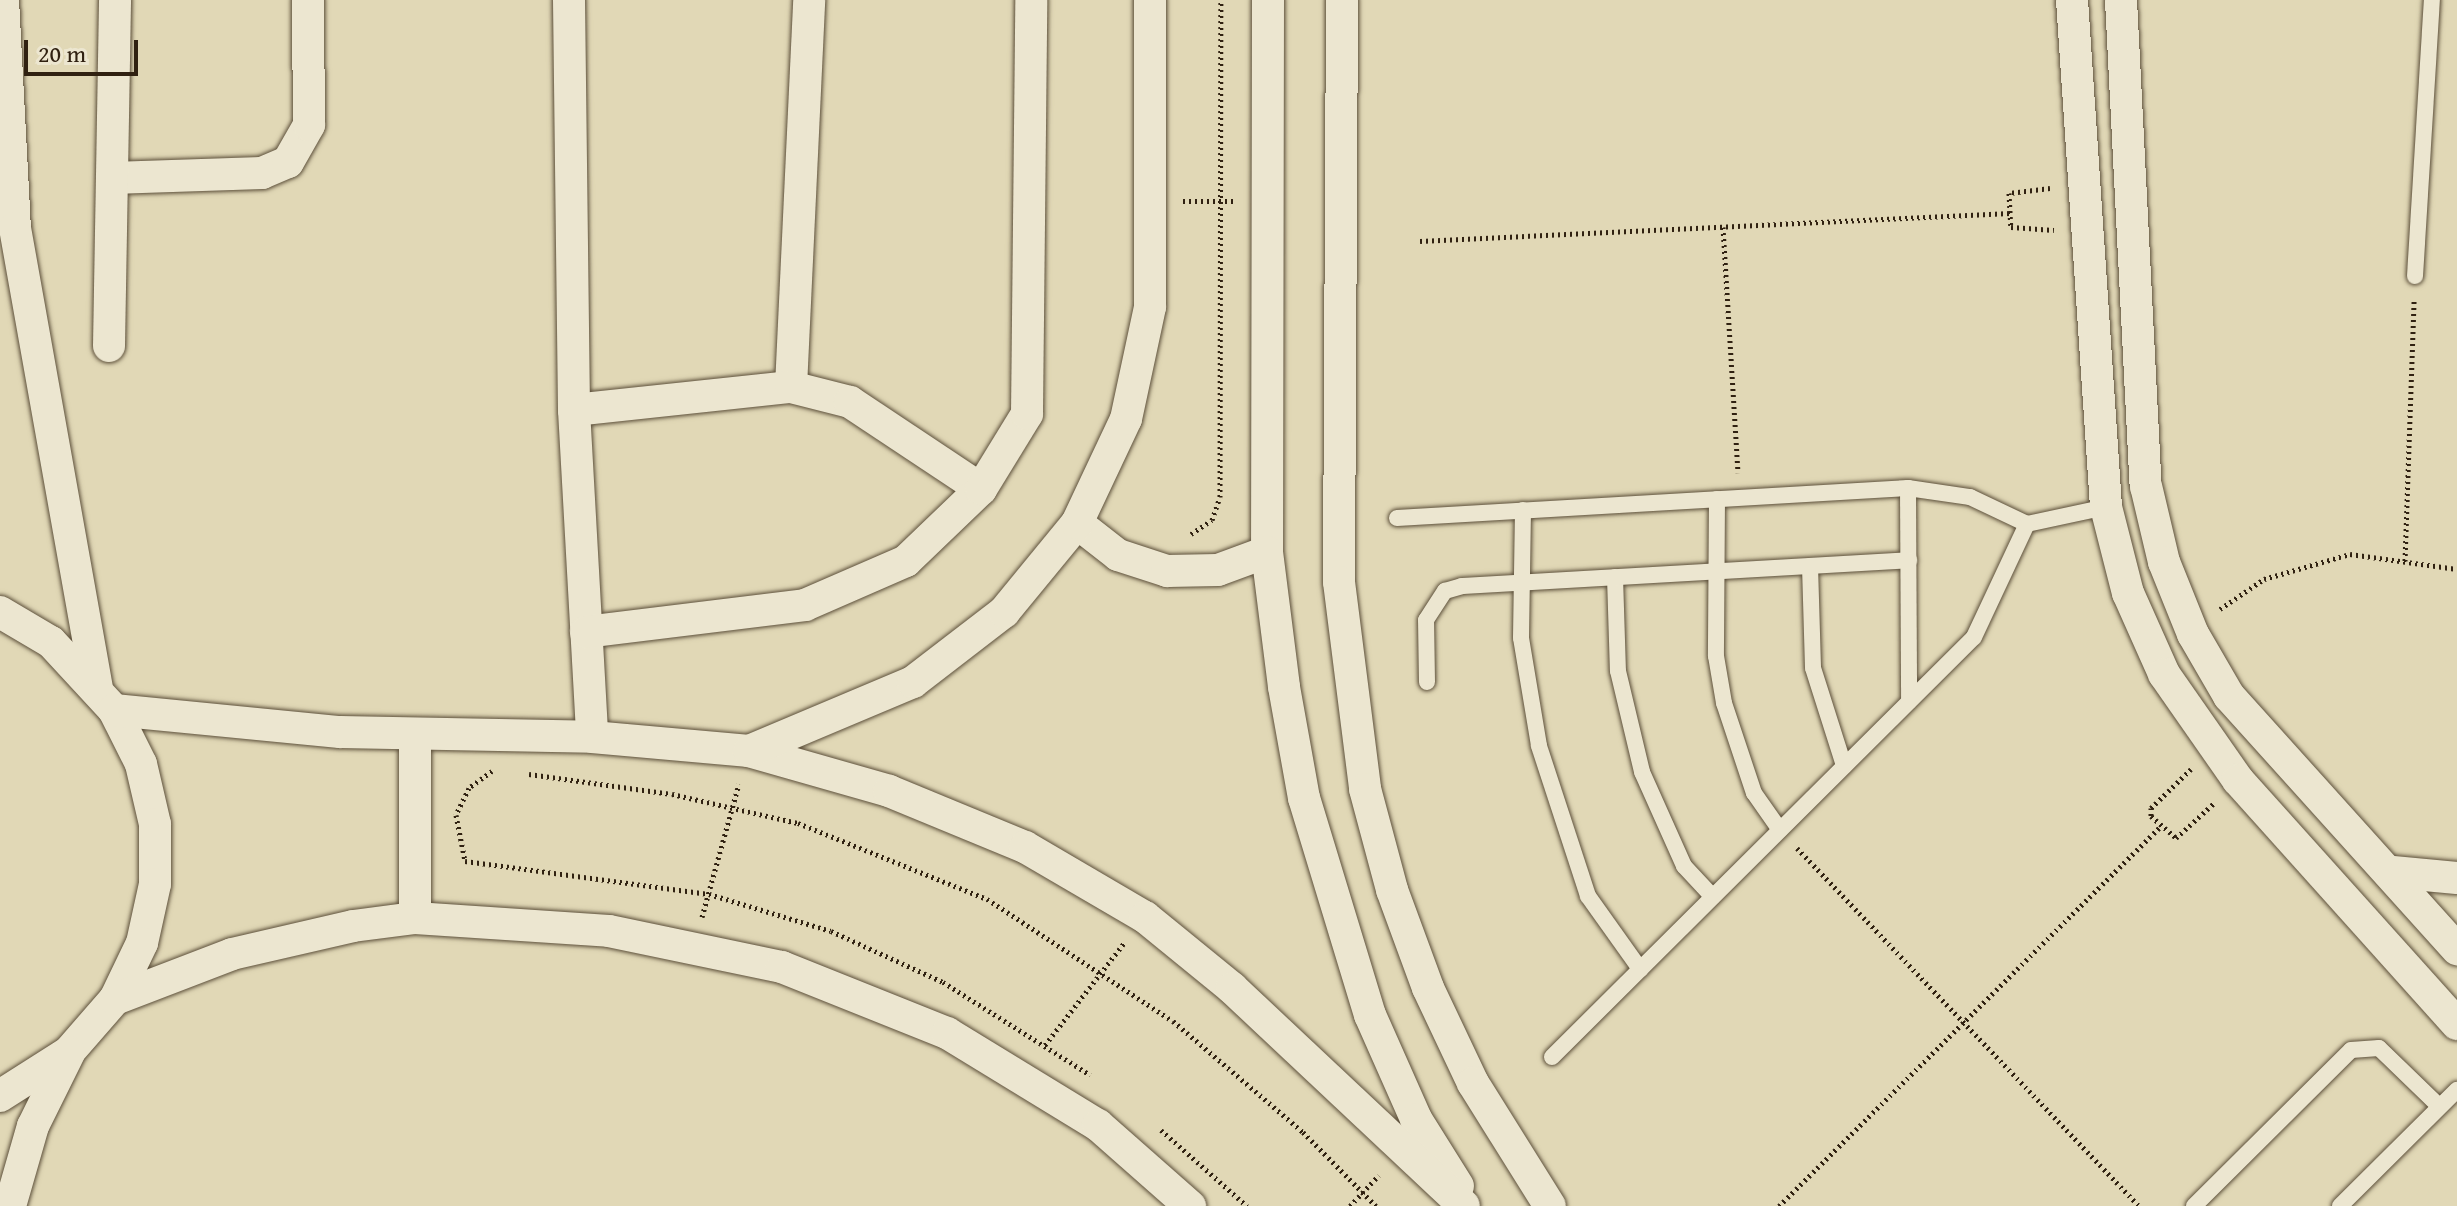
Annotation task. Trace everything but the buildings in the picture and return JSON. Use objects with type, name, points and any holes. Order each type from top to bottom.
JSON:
[{"type":"street","points":[[3,0],[7,220],[105,698],[148,794],[155,884],[142,943],[115,999],[69,1052],[33,1126],[10,1206]]},
{"type":"street","points":[[109,346],[115,0]]},
{"type":"street","points":[[112,178],[262,173],[288,162],[309,125],[308,0]]},
{"type":"street","points":[[569,0],[574,410],[592,737]]},
{"type":"street","points":[[791,387],[809,0]]},
{"type":"street","points":[[586,632],[805,605],[906,561],[981,489],[1027,414],[1031,0]]},
{"type":"street","points":[[749,751],[913,682],[1004,612],[1077,523],[1126,419],[1150,307],[1150,0]]},
{"type":"street","points":[[1268,0],[1267,552],[1304,798],[1333,908],[1370,1015],[1416,1119],[1470,1206]]},
{"type":"street","points":[[1342,0],[1339,582],[1365,789],[1392,890],[1428,988],[1473,1083],[1550,1206]]},
{"type":"street","points":[[2072,0],[2106,507],[2128,593],[2164,674],[2213,748],[2238,780],[2457,1024]]},
{"type":"street","points":[[2121,0],[2146,486],[2164,562],[2193,634],[2229,696],[2274,753],[2393,872],[2457,949]]},
{"type":"street","points":[[2084,208],[2131,207]]},
{"type":"street","points":[[574,410],[791,387],[850,402],[981,489]]},
{"type":"street","points":[[1077,523],[1118,555],[1167,571],[1218,570],[1267,552]]},
{"type":"street","points":[[0,612],[51,642],[105,698],[415,737],[592,737],[749,751],[889,791],[1025,847],[1145,917],[1232,988],[1464,1206]]},
{"type":"street","points":[[415,737],[415,918]]},
{"type":"street","points":[[2393,872],[2457,878]]},
{"type":"street","points":[[115,999],[292,938],[415,918],[609,931],[796,973],[947,1033],[1098,1125],[1190,1206]]},
{"type":"street","points":[[0,1096],[69,1052]]},
{"type":"lane","points":[[2415,276],[2432,0]]},
{"type":"lane","points":[[1397,518],[1908,488],[1970,497],[2027,524],[2106,507]]},
{"type":"lane","points":[[1908,488],[1909,701]]},
{"type":"lane","points":[[1717,499],[1716,572],[1724,703],[1754,793],[1780,830]]},
{"type":"lane","points":[[1523,510],[1521,638],[1539,746],[1588,896],[1640,969]]},
{"type":"lane","points":[[1552,1057],[1909,701],[1989,616],[2027,524]]},
{"type":"lane","points":[[1427,682],[1426,620],[1432,603],[1462,586],[1909,560]]},
{"type":"lane","points":[[1810,566],[1813,668],[1844,766]]},
{"type":"lane","points":[[1615,577],[1618,671],[1642,772],[1684,866],[1713,897]]},
{"type":"lane","points":[[2194,1206],[2351,1050],[2379,1048],[2439,1106]]},
{"type":"lane","points":[[2340,1206],[2457,1090]]},
{"type":"path","points":[[1181,536],[1206,526],[1219,505],[1221,0]]},
{"type":"path","points":[[1177,185],[1178,213]]},
{"type":"path","points":[[2012,190],[2084,208],[2016,232],[2010,213],[2012,190]]},
{"type":"path","points":[[1177,201],[1267,201]]},
{"type":"path","points":[[1420,241],[2010,213]]},
{"type":"path","points":[[1723,227],[1740,498]]},
{"type":"path","points":[[2405,561],[2415,276]]},
{"type":"path","points":[[2193,634],[2264,579],[2306,562],[2350,554],[2457,569]]},
{"type":"path","points":[[2213,748],[2151,808],[2161,826],[2178,837],[2238,780]]},
{"type":"path","points":[[694,949],[749,751]]},
{"type":"path","points":[[506,772],[479,778],[461,801],[455,831],[465,861],[709,894],[890,956],[1045,1045],[1103,1084]]},
{"type":"path","points":[[521,773],[733,806],[926,869],[1103,970],[1240,1075],[1376,1206]]},
{"type":"path","points":[[1779,1206],[2161,826]]},
{"type":"path","points":[[1780,830],[2139,1206]]},
{"type":"path","points":[[1020,1077],[1145,917]]},
{"type":"path","points":[[1157,1126],[1247,1206]]},
{"type":"path","points":[[1350,1206],[1403,1150]]}]
